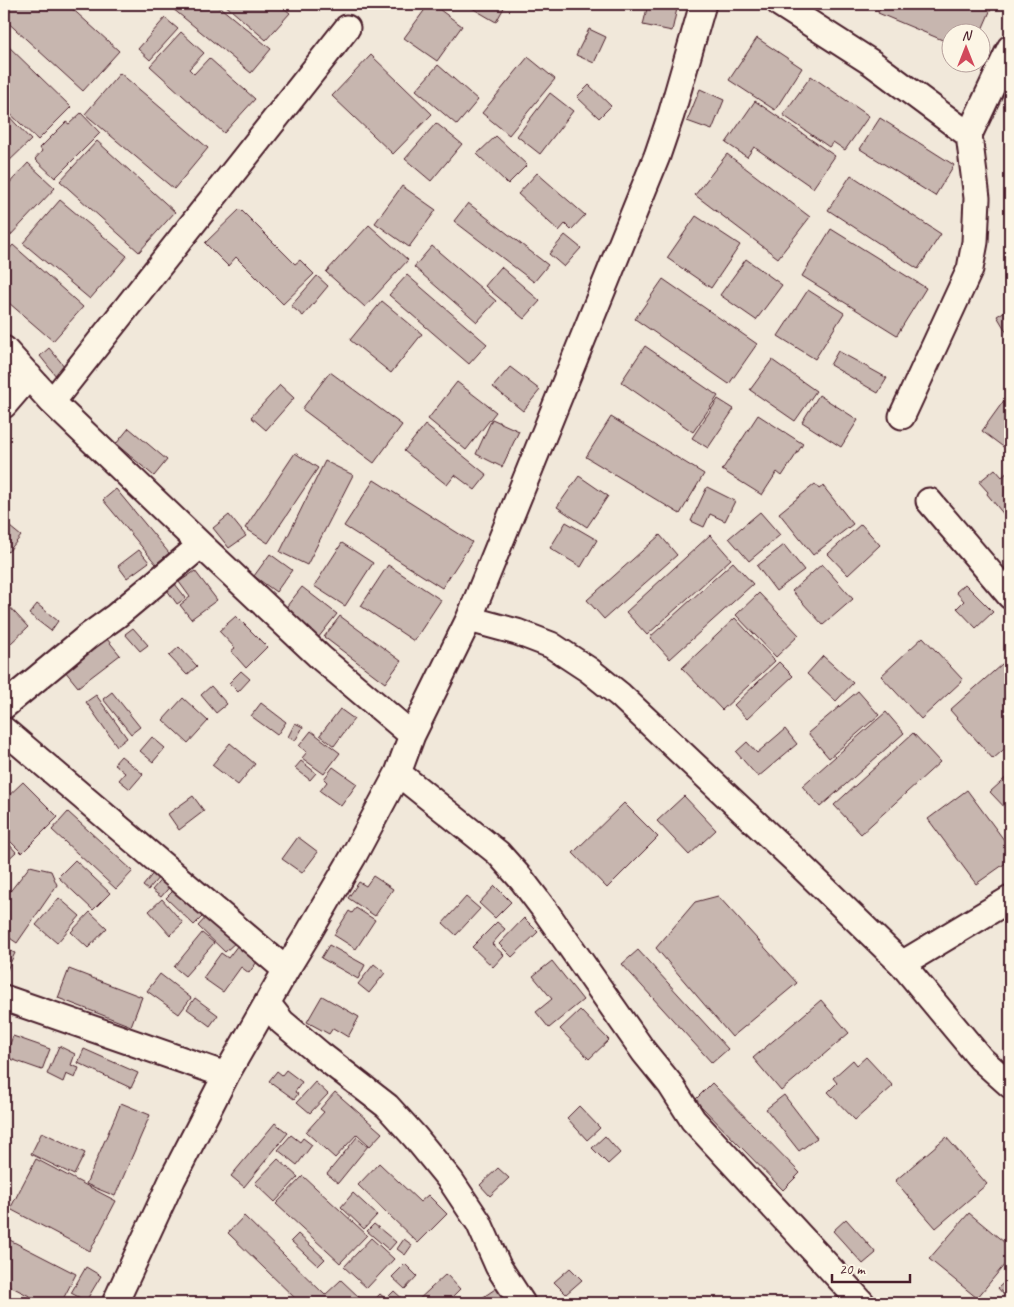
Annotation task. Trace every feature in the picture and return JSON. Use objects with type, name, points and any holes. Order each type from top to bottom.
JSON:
[{"type":"street","points":[[115,1303],[173,1178],[226,1075],[352,857],[398,773],[412,735],[469,620],[657,156],[671,115],[703,4]]},
{"type":"street","points":[[780,4],[872,64],[969,135]]},
{"type":"street","points":[[52,402],[347,28]]},
{"type":"street","points":[[902,416],[970,269],[975,242],[977,198],[969,135],[1010,48]]},
{"type":"street","points":[[4,349],[52,402],[201,545],[321,658],[412,735]]},
{"type":"street","points":[[4,405],[29,376]]},
{"type":"street","points":[[929,500],[1010,596]]},
{"type":"street","points":[[4,706],[201,545]]},
{"type":"street","points":[[469,620],[517,632],[551,645],[589,670],[620,695],[789,854],[902,964],[982,1059],[1010,1085]]},
{"type":"street","points":[[4,730],[286,970]]},
{"type":"street","points":[[398,773],[498,853],[522,880],[644,1052],[670,1084],[693,1120],[862,1303]]},
{"type":"street","points":[[902,964],[1010,899]]},
{"type":"street","points":[[4,998],[226,1075]]},
{"type":"street","points":[[267,1003],[282,1022],[387,1106],[415,1137],[452,1181],[479,1223],[498,1266],[522,1303]]},
{"type":"building","points":[[9,4],[67,4],[119,51],[83,91],[4,19],[4,9]]},
{"type":"building","points":[[167,4],[216,4],[271,49],[251,73]]},
{"type":"building","points":[[224,4],[279,4],[290,13],[266,40]]},
{"type":"building","points":[[429,4],[432,4],[462,26],[437,61],[404,38]]},
{"type":"building","points":[[465,4],[506,4],[496,22]]},
{"type":"building","points":[[648,4],[678,4],[672,31],[643,25]]},
{"type":"building","points":[[882,4],[979,4],[991,9],[985,22],[942,22],[942,40],[878,13]]},
{"type":"building","points":[[165,18],[178,29],[150,60],[138,49]]},
{"type":"building","points":[[589,29],[606,37],[594,63],[576,55]]},
{"type":"building","points":[[181,32],[204,53],[189,69],[194,74],[209,58],[255,99],[224,133],[150,66]]},
{"type":"building","points":[[757,38],[802,68],[775,110],[729,80]]},
{"type":"building","points":[[4,42],[71,107],[38,140],[4,108]]},
{"type":"building","points":[[371,55],[432,114],[393,154],[332,96]]},
{"type":"building","points":[[528,57],[555,79],[509,135],[482,113]]},
{"type":"building","points":[[438,65],[478,100],[457,125],[416,90]]},
{"type":"building","points":[[120,73],[208,148],[174,189],[85,114]]},
{"type":"building","points":[[811,76],[869,116],[845,150],[833,142],[829,147],[783,115]]},
{"type":"building","points":[[589,85],[611,106],[599,118],[577,97]]},
{"type":"building","points":[[700,89],[724,100],[712,130],[687,121]]},
{"type":"building","points":[[550,93],[573,111],[540,154],[517,136]]},
{"type":"building","points":[[755,101],[835,156],[813,188],[754,147],[747,157],[726,143]]},
{"type":"building","points":[[4,111],[31,140],[4,166]]},
{"type":"building","points":[[81,113],[100,133],[55,178],[35,159],[42,151],[40,148],[66,122],[69,124]]},
{"type":"building","points":[[880,118],[954,165],[935,196],[860,149]]},
{"type":"building","points":[[436,123],[462,144],[431,181],[405,159]]},
{"type":"building","points":[[496,136],[527,165],[508,184],[477,154]]},
{"type":"building","points":[[97,141],[175,212],[139,252],[60,181]]},
{"type":"building","points":[[727,154],[810,217],[778,258],[695,195]]},
{"type":"building","points":[[28,163],[55,188],[8,238],[4,235],[4,189]]},
{"type":"building","points":[[537,173],[585,215],[571,230],[565,224],[559,231],[518,194]]},
{"type":"building","points":[[851,175],[941,234],[918,269],[828,210]]},
{"type":"building","points":[[402,186],[436,210],[409,247],[375,223]]},
{"type":"building","points":[[60,200],[127,256],[90,299],[23,243]]},
{"type":"building","points":[[468,203],[548,265],[534,282],[454,221]]},
{"type":"building","points":[[240,209],[295,264],[300,260],[314,274],[283,304],[236,257],[228,266],[205,243]]},
{"type":"building","points":[[696,216],[740,245],[711,288],[667,258]]},
{"type":"building","points":[[369,225],[408,260],[365,307],[326,272]]},
{"type":"building","points":[[831,229],[926,288],[897,335],[802,276]]},
{"type":"building","points":[[565,235],[581,248],[564,267],[549,254]]},
{"type":"building","points":[[13,245],[83,307],[53,341],[9,303],[4,309],[4,255]]},
{"type":"building","points":[[432,246],[496,301],[477,322],[414,267]]},
{"type":"building","points":[[746,259],[782,285],[756,320],[720,295]]},
{"type":"building","points":[[501,267],[540,301],[524,319],[485,286]]},
{"type":"building","points":[[407,275],[487,344],[469,364],[389,295]]},
{"type":"building","points":[[317,276],[328,286],[303,316],[291,306]]},
{"type":"building","points":[[663,279],[757,344],[729,384],[635,319]]},
{"type":"building","points":[[808,290],[844,313],[815,359],[778,336]]},
{"type":"building","points":[[382,301],[422,334],[391,373],[350,340]]},
{"type":"building","points":[[1010,308],[1010,338],[997,316]]},
{"type":"building","points":[[645,346],[718,396],[693,432],[621,382]]},
{"type":"building","points":[[49,348],[65,367],[56,376],[40,356]]},
{"type":"building","points":[[838,351],[887,378],[878,393],[830,365]]},
{"type":"building","points":[[772,360],[816,391],[795,421],[750,390]]},
{"type":"building","points":[[510,367],[540,390],[523,411],[493,387]]},
{"type":"building","points":[[330,372],[402,425],[374,463],[302,409]]},
{"type":"building","points":[[457,382],[496,412],[466,450],[428,419]]},
{"type":"building","points":[[280,385],[294,398],[266,430],[251,417]]},
{"type":"building","points":[[1010,392],[1010,452],[982,431]]},
{"type":"building","points":[[819,395],[858,420],[841,447],[802,422]]},
{"type":"building","points":[[718,399],[734,409],[708,448],[692,438]]},
{"type":"building","points":[[758,415],[803,444],[782,476],[777,472],[762,495],[722,470]]},
{"type":"building","points":[[611,417],[704,474],[680,514],[586,457]]},
{"type":"building","points":[[492,419],[519,431],[502,467],[476,454]]},
{"type":"building","points":[[425,425],[487,475],[475,490],[455,475],[447,485],[404,451]]},
{"type":"building","points":[[129,428],[167,460],[154,476],[116,444]]},
{"type":"building","points":[[295,453],[318,468],[268,543],[245,528]]},
{"type":"building","points":[[325,461],[353,475],[307,565],[280,552]]},
{"type":"building","points":[[995,469],[1002,477],[1010,470],[1010,522],[979,482]]},
{"type":"building","points":[[579,476],[608,496],[587,527],[557,507]]},
{"type":"building","points":[[374,480],[472,542],[442,588],[344,526]]},
{"type":"building","points":[[815,484],[819,489],[823,486],[853,524],[813,555],[779,513]]},
{"type":"building","points":[[707,487],[735,501],[725,521],[710,514],[704,527],[691,521]]},
{"type":"building","points":[[116,489],[169,553],[156,564],[103,500]]},
{"type":"building","points":[[760,512],[780,535],[749,561],[729,538]]},
{"type":"building","points":[[229,515],[246,536],[229,548],[213,528]]},
{"type":"building","points":[[566,522],[597,540],[581,567],[550,548]]},
{"type":"building","points":[[861,524],[880,545],[848,575],[828,554]]},
{"type":"building","points":[[10,527],[21,536],[8,552],[4,549],[4,534]]},
{"type":"building","points":[[660,535],[677,555],[604,619],[587,600]]},
{"type":"building","points":[[710,535],[731,559],[647,635],[626,612]]},
{"type":"building","points":[[342,543],[373,563],[345,606],[314,586]]},
{"type":"building","points":[[784,545],[804,570],[776,591],[757,566]]},
{"type":"building","points":[[139,550],[149,562],[127,578],[118,566]]},
{"type":"building","points":[[270,554],[292,570],[276,592],[254,576]]},
{"type":"building","points":[[733,562],[753,584],[670,659],[650,637]]},
{"type":"building","points":[[822,564],[853,599],[823,625],[792,591]]},
{"type":"building","points":[[388,565],[441,600],[414,641],[361,606]]},
{"type":"building","points":[[195,571],[217,600],[191,619],[180,605],[190,597],[179,582]]},
{"type":"building","points":[[175,584],[186,598],[177,604],[167,590]]},
{"type":"building","points":[[965,584],[993,612],[976,628],[957,608],[964,601],[956,592]]},
{"type":"building","points":[[302,587],[337,614],[318,638],[283,611]]},
{"type":"building","points":[[759,593],[799,635],[776,657],[736,615]]},
{"type":"building","points":[[4,601],[28,627],[11,643],[4,636]]},
{"type":"building","points":[[37,604],[58,621],[51,631],[29,614]]},
{"type":"building","points":[[236,616],[267,647],[246,668],[231,651],[235,648],[219,631]]},
{"type":"building","points":[[340,616],[401,661],[385,683],[324,637]]},
{"type":"building","points":[[735,618],[775,661],[722,710],[682,668]]},
{"type":"building","points":[[133,628],[148,645],[140,651],[125,634]]},
{"type":"building","points":[[923,637],[963,680],[921,719],[881,676]]},
{"type":"building","points":[[107,639],[120,655],[78,687],[65,671]]},
{"type":"building","points":[[179,647],[197,666],[187,675],[169,656]]},
{"type":"building","points":[[823,656],[853,683],[836,701],[807,674]]},
{"type":"building","points":[[1010,657],[1010,744],[993,759],[950,710]]},
{"type":"building","points":[[779,662],[793,676],[747,719],[734,705]]},
{"type":"building","points":[[241,671],[250,679],[238,692],[229,683]]},
{"type":"building","points":[[211,686],[227,704],[216,713],[201,695]]},
{"type":"building","points":[[858,691],[879,715],[829,758],[808,733]]},
{"type":"building","points":[[112,692],[140,727],[131,734],[103,699]]},
{"type":"building","points":[[96,695],[127,738],[117,746],[86,702]]},
{"type":"building","points":[[183,698],[208,721],[188,743],[163,720]]},
{"type":"building","points":[[261,703],[286,722],[277,735],[251,716]]},
{"type":"building","points":[[340,709],[354,719],[334,746],[320,735]]},
{"type":"building","points":[[886,712],[904,733],[820,807],[802,786]]},
{"type":"building","points":[[295,723],[303,727],[295,741],[288,737]]},
{"type":"building","points":[[785,729],[797,744],[758,777],[736,752],[747,742],[757,753]]},
{"type":"building","points":[[311,731],[340,753],[324,774],[302,758],[307,752],[299,746]]},
{"type":"building","points":[[913,733],[940,762],[861,834],[834,805]]},
{"type":"building","points":[[152,737],[165,748],[153,762],[140,751]]},
{"type":"building","points":[[230,743],[255,764],[238,785],[212,765]]},
{"type":"building","points":[[121,756],[143,774],[130,789],[119,780],[125,773],[114,764]]},
{"type":"building","points":[[301,761],[316,773],[310,780],[295,768]]},
{"type":"building","points":[[333,767],[357,784],[341,806],[320,791],[327,782],[324,779]]},
{"type":"building","points":[[1010,774],[1010,813],[990,792]]},
{"type":"building","points":[[23,782],[58,817],[22,853],[7,838],[4,841],[4,800]]},
{"type":"building","points":[[967,790],[1010,848],[1010,860],[976,884],[928,819]]},
{"type":"building","points":[[193,796],[204,811],[179,830],[168,814]]},
{"type":"building","points":[[684,796],[716,830],[689,855],[657,821]]},
{"type":"building","points":[[624,803],[658,837],[607,888],[573,853]]},
{"type":"building","points":[[68,812],[133,871],[116,889],[52,830]]},
{"type":"building","points":[[298,837],[318,852],[302,873],[282,859]]},
{"type":"building","points":[[8,843],[16,852],[4,863],[4,847]]},
{"type":"building","points":[[75,860],[110,893],[93,910],[58,877]]},
{"type":"building","points":[[30,866],[51,871],[57,885],[17,943],[4,934],[4,899]]},
{"type":"building","points":[[154,872],[159,877],[148,890],[143,886]]},
{"type":"building","points":[[373,876],[393,889],[375,916],[348,898],[359,882],[366,886]]},
{"type":"building","points":[[163,877],[172,884],[161,897],[152,890]]},
{"type":"building","points":[[495,886],[511,902],[495,918],[479,903]]},
{"type":"building","points":[[177,887],[205,914],[194,925],[166,898]]},
{"type":"building","points":[[718,896],[797,983],[732,1037],[656,948],[695,902]]},
{"type":"building","points":[[466,897],[480,909],[456,935],[443,923]]},
{"type":"building","points":[[59,898],[80,916],[57,943],[36,925]]},
{"type":"building","points":[[162,899],[183,923],[170,935],[149,911]]},
{"type":"building","points":[[356,908],[375,920],[356,949],[334,935],[349,911],[352,913]]},
{"type":"building","points":[[90,912],[107,928],[88,948],[71,932]]},
{"type":"building","points":[[209,914],[237,941],[225,952],[198,926]]},
{"type":"building","points":[[524,918],[538,932],[512,957],[499,944]]},
{"type":"building","points":[[497,922],[505,929],[492,944],[504,955],[493,967],[472,947]]},
{"type":"building","points":[[202,933],[214,943],[185,976],[174,967]]},
{"type":"building","points":[[241,941],[262,955],[249,973],[241,967],[223,992],[203,978],[221,953],[228,958]]},
{"type":"building","points":[[329,945],[365,965],[358,979],[321,958]]},
{"type":"building","points":[[4,948],[15,953],[5,974],[4,973]]},
{"type":"building","points":[[638,950],[728,1049],[712,1063],[622,964]]},
{"type":"building","points":[[552,961],[583,1000],[549,1028],[536,1012],[552,999],[533,976]]},
{"type":"building","points":[[374,964],[385,973],[369,993],[358,984]]},
{"type":"building","points":[[69,969],[142,997],[131,1026],[58,998]]},
{"type":"building","points":[[160,974],[191,998],[179,1014],[147,991]]},
{"type":"building","points":[[322,996],[359,1017],[348,1037],[333,1028],[329,1034],[307,1022]]},
{"type":"building","points":[[195,998],[218,1015],[210,1026],[187,1009]]},
{"type":"building","points":[[821,1000],[849,1033],[781,1091],[753,1058]]},
{"type":"building","points":[[580,1010],[609,1040],[589,1059],[560,1029]]},
{"type":"building","points":[[13,1036],[50,1049],[42,1070],[5,1057]]},
{"type":"building","points":[[59,1046],[75,1054],[71,1065],[79,1068],[75,1078],[66,1074],[63,1082],[47,1074]]},
{"type":"building","points":[[84,1049],[138,1073],[131,1088],[78,1063]]},
{"type":"building","points":[[866,1057],[893,1086],[855,1120],[828,1092],[837,1083],[833,1078],[853,1060],[857,1065]]},
{"type":"building","points":[[286,1070],[302,1082],[295,1092],[298,1094],[294,1099],[269,1081],[277,1071],[282,1075]]},
{"type":"building","points":[[315,1082],[328,1094],[310,1113],[297,1102]]},
{"type":"building","points":[[712,1083],[800,1173],[783,1190],[695,1100]]},
{"type":"building","points":[[335,1092],[382,1133],[370,1146],[357,1134],[335,1158],[306,1132],[324,1112],[320,1109]]},
{"type":"building","points":[[784,1095],[817,1138],[799,1151],[766,1109]]},
{"type":"building","points":[[121,1103],[150,1115],[115,1196],[86,1184]]},
{"type":"building","points":[[579,1106],[600,1128],[587,1140],[567,1118]]},
{"type":"building","points":[[275,1123],[288,1133],[244,1187],[231,1176]]},
{"type":"building","points":[[42,1132],[85,1153],[74,1175],[31,1154]]},
{"type":"building","points":[[291,1135],[300,1142],[303,1138],[312,1145],[297,1165],[278,1150]]},
{"type":"building","points":[[605,1136],[620,1153],[608,1164],[592,1148]]},
{"type":"building","points":[[357,1137],[368,1146],[338,1183],[327,1174]]},
{"type":"building","points":[[946,1137],[987,1184],[936,1228],[895,1181]]},
{"type":"building","points":[[36,1159],[116,1201],[90,1251],[10,1209]]},
{"type":"building","points":[[278,1159],[298,1177],[275,1202],[255,1183]]},
{"type":"building","points":[[379,1163],[420,1202],[428,1195],[447,1214],[418,1243],[358,1185]]},
{"type":"building","points":[[498,1168],[509,1178],[490,1196],[480,1185]]},
{"type":"building","points":[[303,1176],[367,1235],[340,1263],[276,1204]]},
{"type":"building","points":[[353,1193],[377,1215],[364,1229],[341,1207]]},
{"type":"building","points":[[969,1213],[1010,1247],[1010,1258],[977,1298],[929,1259]]},
{"type":"building","points":[[244,1216],[325,1295],[341,1280],[359,1297],[353,1303],[300,1303],[228,1233]]},
{"type":"building","points":[[846,1219],[876,1253],[863,1264],[833,1231]]},
{"type":"building","points":[[374,1224],[396,1242],[389,1250],[367,1231]]},
{"type":"building","points":[[298,1234],[325,1259],[318,1266],[291,1241]]},
{"type":"building","points":[[4,1237],[76,1274],[61,1303],[43,1303],[4,1283]]},
{"type":"building","points":[[371,1238],[394,1259],[367,1288],[344,1267]]},
{"type":"building","points":[[404,1239],[412,1245],[405,1255],[397,1249]]},
{"type":"building","points":[[405,1264],[417,1276],[405,1289],[392,1277]]},
{"type":"building","points":[[86,1267],[101,1276],[86,1301],[71,1293]]},
{"type":"building","points":[[570,1268],[582,1280],[566,1294],[554,1282]]},
{"type":"building","points":[[446,1274],[460,1289],[446,1303],[415,1303]]},
{"type":"building","points":[[1010,1277],[1010,1302],[998,1288]]},
{"type":"building","points":[[501,1285],[508,1295],[497,1303],[485,1303],[482,1298]]},
{"type":"building","points":[[394,1291],[406,1302],[371,1303],[380,1294],[386,1299]]},
{"type":"building","points":[[990,1296],[997,1303],[982,1303]]}]
